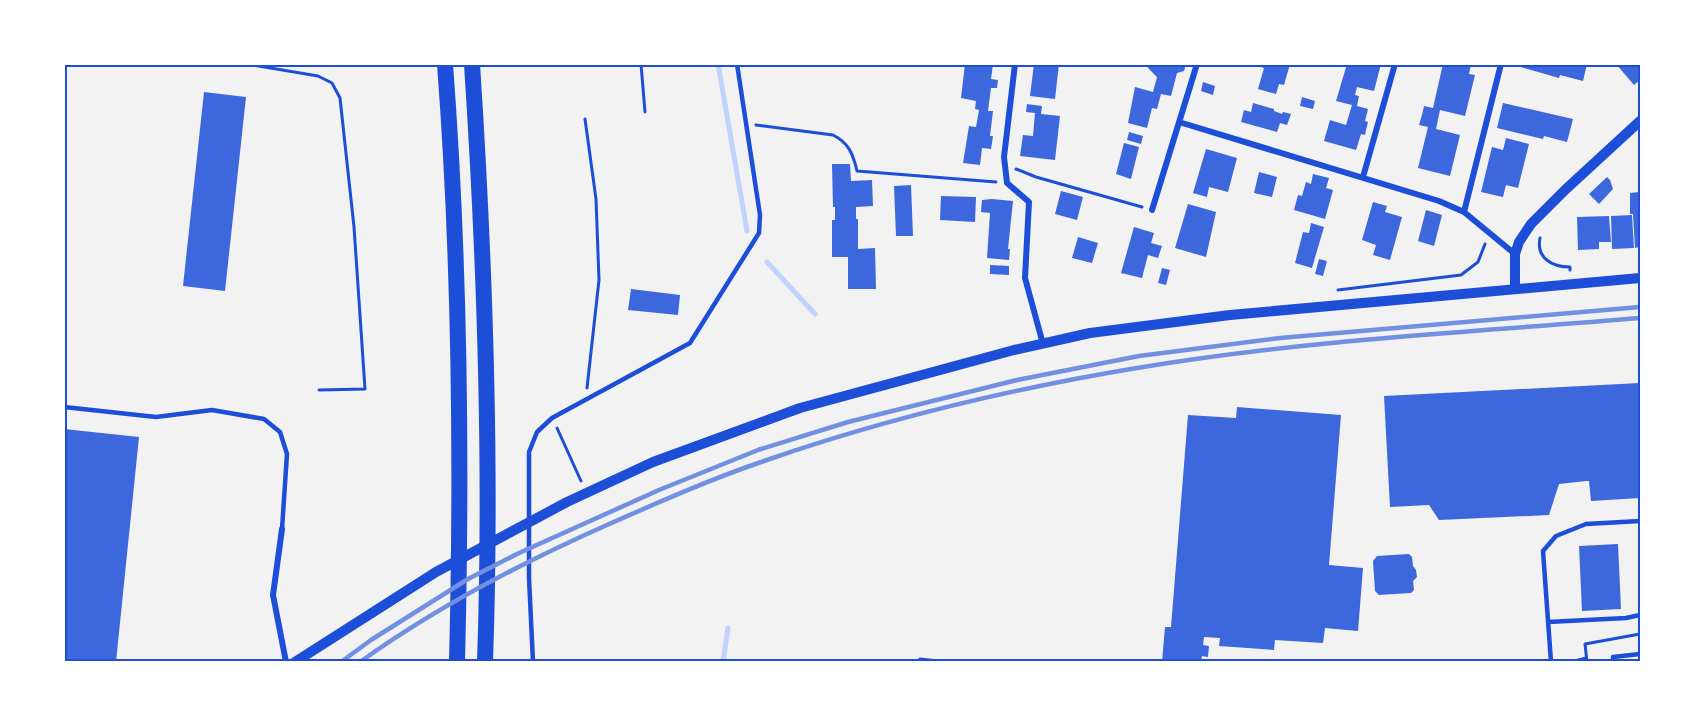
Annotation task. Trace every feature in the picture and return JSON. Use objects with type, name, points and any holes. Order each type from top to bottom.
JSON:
[{"type":"highway","points":[[445,64],[457,304],[460,472],[457,662]]},
{"type":"highway","points":[[472,64],[479,169],[487,395],[485,662]]},
{"type":"street","points":[[1015,64],[1004,163],[1007,183],[1029,202],[1025,278],[1043,344]]},
{"type":"street","points":[[1152,210],[1197,64]]},
{"type":"street","points":[[1363,177],[1395,64]]},
{"type":"street","points":[[1464,212],[1501,64]]},
{"type":"street","points":[[1515,288],[1515,254],[1518,242],[1565,190],[1641,121]]},
{"type":"street","points":[[1179,122],[1439,201],[1464,212],[1515,254]]},
{"type":"street","points":[[295,662],[474,550],[567,502],[653,462],[800,408],[1090,333],[1230,315],[1641,278]]},
{"type":"street","points":[[282,529],[273,595],[286,662]]},
{"type":"lane","points":[[533,662],[529,579],[529,452],[537,432],[552,418],[690,343],[759,233],[760,215],[736,64]]},
{"type":"lane","points":[[64,407],[156,417],[212,410],[264,418],[280,432],[287,454],[282,529]]},
{"type":"lane","points":[[1551,662],[1543,551],[1556,536],[1586,524],[1641,521]]},
{"type":"lane","points":[[1548,622],[1626,618],[1641,615]]},
{"type":"lane","points":[[1614,662],[1613,657],[1641,654]]},
{"type":"path","points":[[247,64],[318,76],[332,83],[340,99],[354,227],[365,389],[319,390]]},
{"type":"path","points":[[641,64],[645,112]]},
{"type":"path","points":[[585,119],[596,199],[599,280],[585,402]]},
{"type":"path","points":[[769,127],[832,135],[844,141],[850,149],[857,171],[1007,183]]},
{"type":"path","points":[[1004,163],[1036,177],[1133,204]]},
{"type":"path","points":[[1543,230],[1539,243],[1540,251],[1549,263],[1559,267],[1570,267],[1572,284]]},
{"type":"path","points":[[556,427],[579,478]]},
{"type":"path","points":[[1571,662],[1586,660],[1585,644],[1641,634]]},
{"type":"path","points":[[920,659],[947,662]]},
{"type":"building","points":[[965,64],[993,64],[991,79],[998,80],[997,88],[991,88],[988,111],[993,111],[991,149],[982,148],[980,165],[963,163],[969,126],[976,127],[979,110],[975,109],[976,101],[961,98]]},
{"type":"building","points":[[1034,64],[1059,64],[1055,99],[1030,96]]},
{"type":"building","points":[[1149,64],[1186,64],[1184,71],[1177,73],[1171,96],[1161,94],[1157,109],[1152,108],[1147,128],[1128,123],[1135,87],[1153,92],[1157,77],[1148,68]]},
{"type":"building","points":[[1252,64],[1290,64],[1284,85],[1279,84],[1276,94],[1258,89],[1264,68]]},
{"type":"building","points":[[1347,64],[1381,64],[1374,91],[1357,87],[1355,95],[1359,96],[1357,106],[1368,109],[1365,121],[1368,122],[1365,135],[1361,134],[1356,150],[1324,141],[1330,120],[1346,125],[1352,105],[1336,101]]},
{"type":"building","points":[[1443,64],[1471,64],[1469,74],[1475,75],[1465,116],[1440,110],[1436,129],[1460,135],[1450,176],[1418,168],[1428,127],[1419,125],[1424,106],[1433,108]]},
{"type":"building","points":[[1510,64],[1587,64],[1583,81],[1560,75],[1559,78]]},
{"type":"building","points":[[1616,64],[1640,64],[1640,80],[1634,85]]},
{"type":"building","points":[[1203,82],[1215,86],[1213,95],[1201,91]]},
{"type":"building","points":[[204,92],[246,97],[225,291],[183,286]]},
{"type":"building","points":[[1302,97],[1315,101],[1313,109],[1300,106]]},
{"type":"building","points":[[1253,103],[1274,109],[1282,114],[1283,112],[1291,114],[1287,125],[1280,123],[1277,132],[1241,122],[1244,110],[1251,112]]},
{"type":"building","points":[[1503,103],[1573,119],[1567,142],[1497,128]]},
{"type":"building","points":[[1027,104],[1042,106],[1041,114],[1060,116],[1055,160],[1020,156],[1023,135],[1033,136],[1035,113],[1026,112]]},
{"type":"building","points":[[1129,132],[1143,136],[1141,144],[1127,140]]},
{"type":"building","points":[[1506,138],[1529,144],[1518,188],[1506,185],[1503,197],[1481,192],[1492,147],[1503,150]]},
{"type":"building","points":[[1124,143],[1139,147],[1131,179],[1116,174]]},
{"type":"building","points":[[1206,149],[1237,158],[1228,192],[1209,187],[1207,197],[1193,193]]},
{"type":"building","points":[[832,164],[850,164],[851,181],[872,180],[873,206],[856,207],[856,219],[858,219],[858,249],[875,248],[876,289],[848,289],[848,257],[832,257],[832,220],[835,220],[835,207],[833,207]]},
{"type":"building","points":[[1259,172],[1277,177],[1272,197],[1254,193]]},
{"type":"building","points":[[1313,174],[1329,178],[1326,188],[1333,190],[1325,219],[1294,210],[1298,195],[1302,196],[1306,182],[1311,184]]},
{"type":"building","points":[[1607,177],[1613,189],[1599,204],[1589,194]]},
{"type":"building","points":[[911,185],[913,236],[896,236],[894,186]]},
{"type":"building","points":[[1061,191],[1083,197],[1077,220],[1055,214]]},
{"type":"building","points":[[1640,192],[1640,247],[1635,248],[1633,214],[1630,214],[1630,193]]},
{"type":"building","points":[[941,196],[976,197],[975,222],[940,220]]},
{"type":"building","points":[[982,200],[1013,201],[1009,260],[987,258],[990,213],[981,212]]},
{"type":"building","points":[[1373,202],[1387,206],[1385,212],[1402,217],[1390,260],[1373,255],[1376,245],[1362,240]]},
{"type":"building","points":[[1188,204],[1216,212],[1206,257],[1175,248]]},
{"type":"building","points":[[1426,210],[1442,215],[1434,246],[1418,241]]},
{"type":"building","points":[[1632,215],[1634,248],[1612,249],[1611,216]]},
{"type":"building","points":[[1609,216],[1611,242],[1599,242],[1599,249],[1578,250],[1577,217]]},
{"type":"building","points":[[1311,223],[1324,227],[1312,268],[1295,263],[1303,232],[1309,233]]},
{"type":"building","points":[[1134,227],[1154,233],[1151,243],[1162,246],[1158,258],[1148,255],[1142,278],[1121,273]]},
{"type":"building","points":[[1078,237],[1098,243],[1092,263],[1072,258]]},
{"type":"building","points":[[1319,259],[1327,261],[1323,276],[1315,274]]},
{"type":"building","points":[[990,265],[1009,266],[1009,275],[990,274]]},
{"type":"building","points":[[1162,268],[1170,270],[1166,285],[1158,283]]},
{"type":"building","points":[[631,289],[680,295],[678,315],[628,310]]},
{"type":"building","points":[[1640,383],[1640,498],[1591,501],[1589,481],[1586,481],[1559,484],[1549,515],[1439,520],[1429,505],[1390,507],[1384,396]]},
{"type":"building","points":[[1237,407],[1341,415],[1329,565],[1363,568],[1358,631],[1325,628],[1323,643],[1275,640],[1274,650],[1219,646],[1220,638],[1204,637],[1203,645],[1209,646],[1208,657],[1202,656],[1201,662],[1162,662],[1165,627],[1171,627],[1188,415],[1236,418]]},
{"type":"building","points":[[64,429],[139,437],[116,662],[64,662]]},
{"type":"building","points":[[1618,544],[1621,609],[1582,611],[1579,546]]},
{"type":"building","points":[[1409,554],[1412,557],[1417,577],[1413,581],[1414,590],[1411,593],[1379,595],[1375,591],[1373,561],[1377,556]]},
{"type":"waterway","points":[[718,64],[747,231]]},
{"type":"waterway","points":[[767,262],[815,314]]},
{"type":"waterway","points":[[723,662],[728,628]]},
{"type":"railway","points":[[341,662],[371,640],[468,579],[519,553],[659,490],[758,450],[848,422],[1017,380],[1139,356],[1280,338],[1640,307]]},
{"type":"railway","points":[[360,662],[419,623],[480,587],[607,525],[744,468],[902,419],[1042,385],[1199,358],[1388,338],[1640,318]]}]
